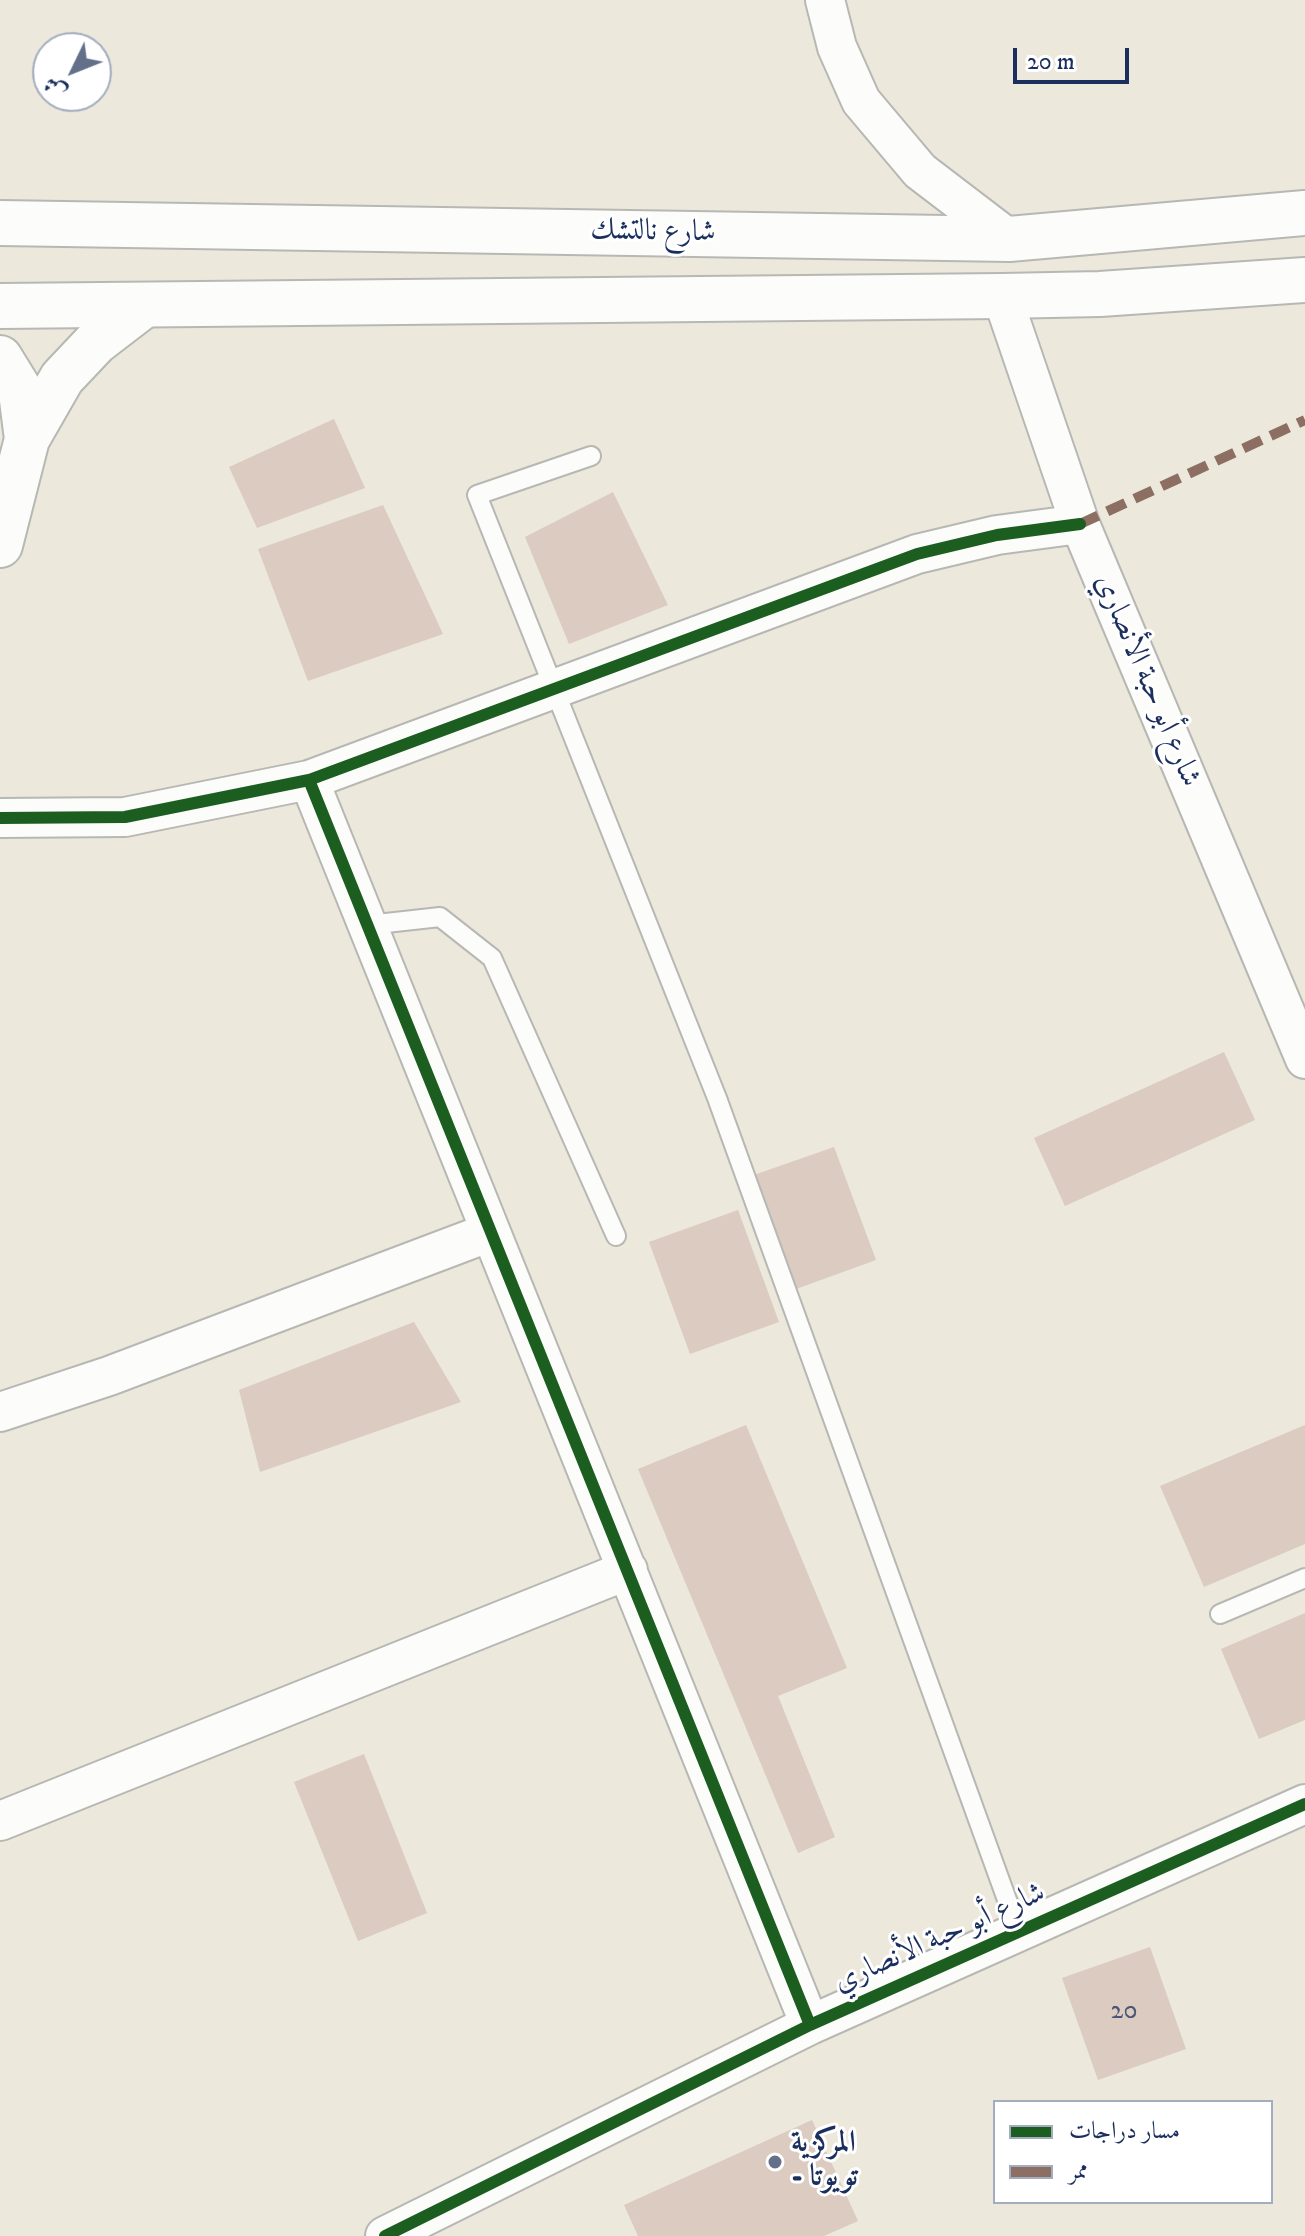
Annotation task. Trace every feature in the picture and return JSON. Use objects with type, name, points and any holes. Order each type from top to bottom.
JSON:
[{"type":"main road","name":"شارع نالتشك","points":[[0,223],[1009,239],[1305,213]]},
{"type":"main road","points":[[0,306],[1002,296],[1100,294],[1305,280]]},
{"type":"main road","points":[[0,545],[27,439],[62,378],[96,342],[143,306]]},
{"type":"main road","points":[[0,358],[21,392],[27,439]]},
{"type":"street","points":[[825,0],[837,47],[861,101],[920,171],[1009,239]]},
{"type":"street","name":"شارع أبو حبة الأنصاري","points":[[1002,296],[1080,524],[1305,1059]]},
{"type":"street","points":[[0,818],[125,817],[309,780],[917,554],[997,535],[1080,524]]},
{"type":"street","points":[[309,780],[810,2025]]},
{"type":"street","points":[[0,1412],[109,1376],[490,1232]]},
{"type":"street","points":[[0,1821],[628,1570]]},
{"type":"street","name":"شارع أبو حبة الأنصاري","points":[[385,2236],[810,2025],[1305,1804]]},
{"type":"lane","points":[[591,456],[477,495],[717,1098],[1019,1933]]},
{"type":"lane","points":[[368,925],[440,917],[492,958],[616,1236]]},
{"type":"lane","points":[[1220,1614],[1305,1578]]},
{"type":"building","points":[[334,419],[365,488],[257,528],[229,467]]},
{"type":"building","points":[[613,492],[668,605],[569,644],[525,537]]},
{"type":"building","points":[[383,505],[443,634],[308,681],[258,549]]},
{"type":"building","points":[[1224,1052],[1255,1120],[1065,1206],[1034,1138]]},
{"type":"building","points":[[834,1147],[876,1260],[796,1289],[754,1175]]},
{"type":"building","points":[[738,1210],[779,1322],[690,1354],[649,1242]]},
{"type":"building","points":[[414,1322],[461,1402],[260,1472],[239,1390]]},
{"type":"building","points":[[746,1425],[847,1668],[778,1696],[835,1837],[798,1853],[638,1469]]},
{"type":"building","points":[[1305,1425],[1305,1544],[1204,1587],[1160,1486]]},
{"type":"building","points":[[1305,1613],[1305,1720],[1259,1739],[1221,1649]]},
{"type":"building","points":[[364,1754],[427,1913],[358,1941],[294,1782]]},
{"type":"building","points":[[1150,1947],[1186,2049],[1098,2080],[1062,1978]]},
{"type":"building","name":"المركزية - تويوتا","points":[[812,2120],[858,2221],[824,2236],[638,2236],[624,2205]]},
{"type":"marked path","points":[[1080,524],[1305,420]]},
{"type":"cycle path","points":[[0,818],[125,817],[309,780],[917,554],[997,535],[1080,524]]},
{"type":"cycle path","points":[[309,780],[810,2025]]},
{"type":"cycle path","points":[[385,2236],[810,2025],[1305,1804]]},
{"type":"place","name":"المركزية - تويوتا","points":[[775,2162]]}]
